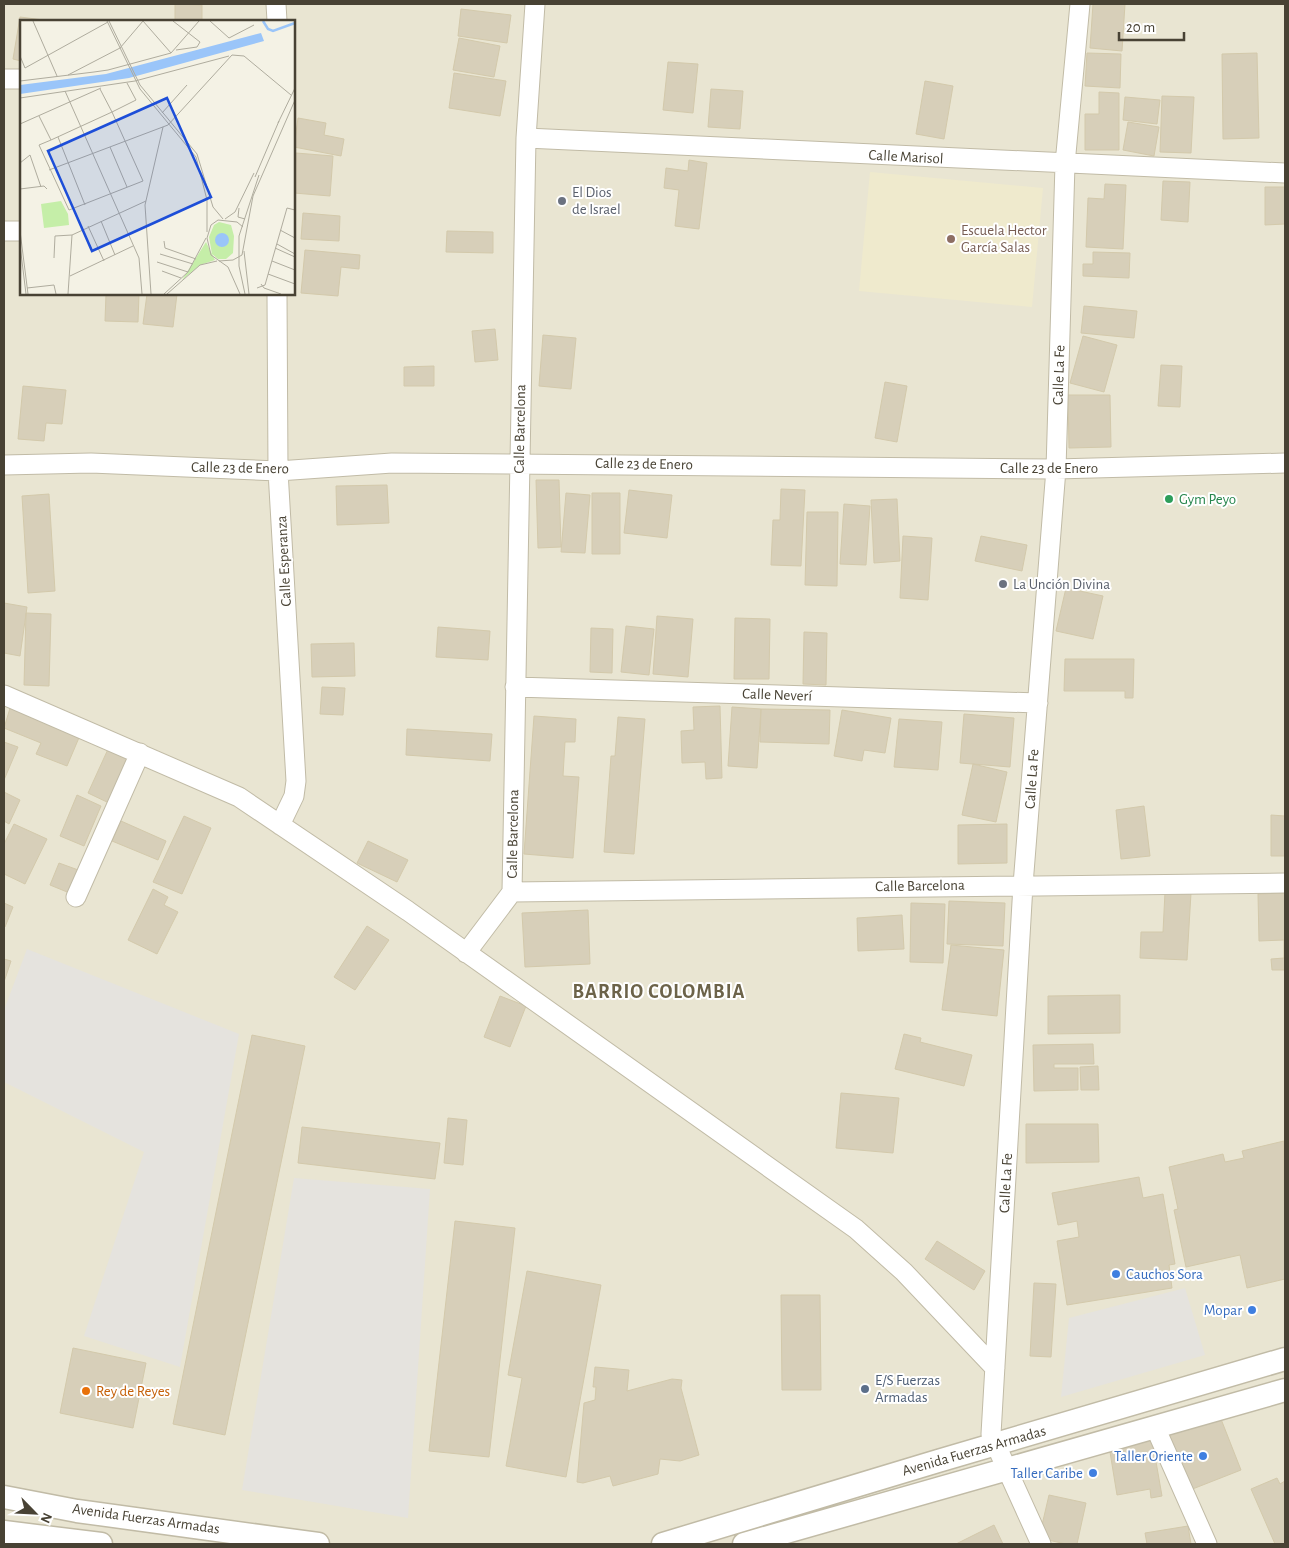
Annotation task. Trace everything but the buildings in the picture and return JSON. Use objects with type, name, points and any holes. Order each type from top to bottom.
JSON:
[{"type":"street","points":[[276,4],[277,20]]},
{"type":"street","name":"Calle Barcelona","points":[[535,4],[526,138],[512,892],[1285,882]]},
{"type":"street","name":"Calle La Fe","points":[[1041,1544],[991,1434],[1024,885],[1056,469],[1065,164],[1080,4]]},
{"type":"street","points":[[4,79],[20,79]]},
{"type":"street","name":"Calle Marisol","points":[[526,138],[1285,173]]},
{"type":"street","points":[[4,232],[20,231]]},
{"type":"street","name":"Calle Esperanza","points":[[277,295],[278,471],[296,781],[294,796],[280,824]]},
{"type":"street","name":"Calle 23 de Enero","points":[[4,465],[91,463],[278,471],[392,463],[1056,469],[1285,463]]},
{"type":"street","name":"Calle Neverí","points":[[515,686],[1038,703]]},
{"type":"street","points":[[4,694],[239,797],[280,824],[856,1229],[904,1272],[995,1368]]},
{"type":"street","points":[[76,897],[140,753]]},
{"type":"street","points":[[466,953],[512,892]]},
{"type":"street","name":"Avenida Fuerzas Armadas","points":[[663,1544],[1285,1360]]},
{"type":"street","name":"Avenida Fuerzas Armadas","points":[[744,1544],[1285,1390]]},
{"type":"street","points":[[1155,1428],[1207,1544]]},
{"type":"street","name":"Avenida Fuerzas Armadas","points":[[4,1497],[77,1511],[318,1544]]},
{"type":"street","name":"Avenida Fuerzas Armadas","points":[[4,1532],[101,1544]]},
{"type":"shaded area","points":[[4,4],[1285,4],[1285,1544],[4,1544]]},
{"type":"shaded area","name":"Escuela Hector García Salas","points":[[870,172],[1043,188],[1032,307],[859,291]]},
{"type":"shaded area","points":[[27,949],[239,1034],[180,1367],[84,1336],[144,1152],[4,1082],[4,1010]]},
{"type":"shaded area","points":[[294,1178],[430,1189],[408,1518],[242,1490]]},
{"type":"shaded area","points":[[1185,1288],[1205,1355],[1061,1397],[1069,1318]]},
{"type":"place","name":"El Dios de Israel","points":[[562,201]]},
{"type":"place","name":"Escuela Hector García Salas","points":[[951,239]]},
{"type":"place","name":"Gym Peyo","points":[[1169,499]]},
{"type":"place","name":"La Unción Divina","points":[[1003,584]]},
{"type":"place","name":"Cauchos Sora","points":[[1116,1274]]},
{"type":"place","name":"Mopar","points":[[1252,1310]]},
{"type":"place","name":"E/S Fuerzas Armadas","points":[[865,1389]]},
{"type":"place","name":"Rey de Reyes","points":[[86,1391]]},
{"type":"place","name":"Taller Oriente","points":[[1203,1456]]},
{"type":"place","name":"Taller Caribe","points":[[1093,1473]]},
{"type":"district","name":"BARRIO COLOMBIA","points":[[659,992]]}]
